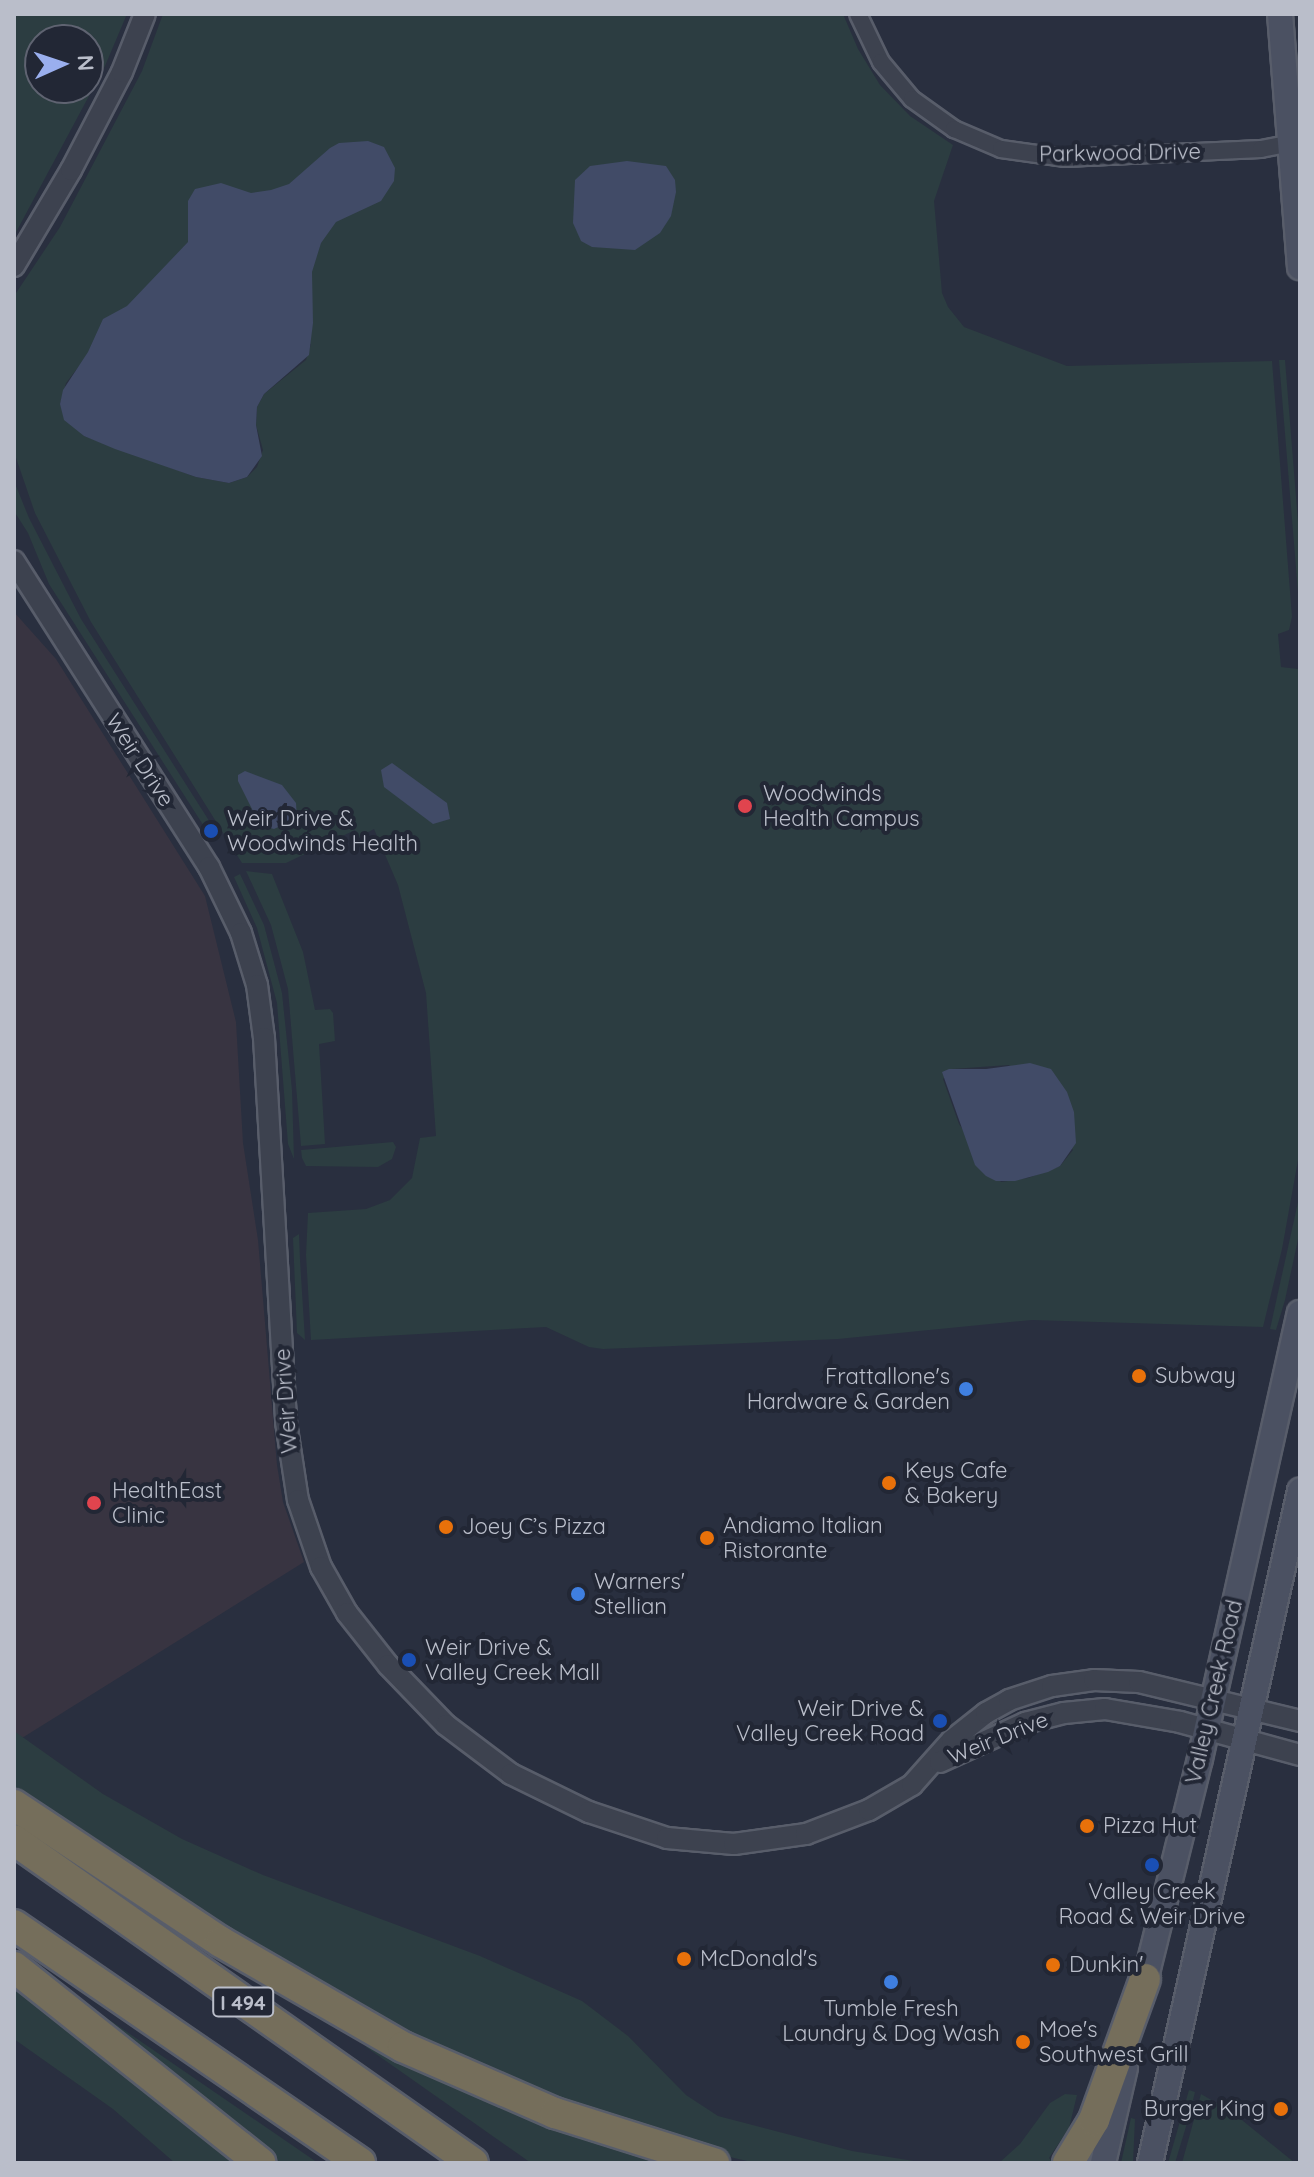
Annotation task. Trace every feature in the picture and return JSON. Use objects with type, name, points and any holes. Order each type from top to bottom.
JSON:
[{"type":"highway","points":[[14,1805],[221,1942],[403,2047],[555,2113],[714,2163]]},
{"type":"highway","name":"I 494","points":[[14,1840],[473,2163]]},
{"type":"highway","points":[[14,1925],[360,2163]]},
{"type":"highway","points":[[14,1967],[260,2163]]},
{"type":"highway","points":[[1068,2163],[1094,2120],[1145,1979]]},
{"type":"main road","points":[[1280,14],[1295,143],[1300,267]]},
{"type":"main road","name":"Valley Creek Road","points":[[1103,2163],[1207,1729],[1300,1313]]},
{"type":"main road","name":"Valley Creek Road","points":[[1150,2163],[1300,1491]]},
{"type":"street","points":[[14,266],[84,146],[126,63],[145,14]]},
{"type":"street","name":"Parkwood Drive","points":[[858,14],[881,62],[912,99],[954,129],[1001,149],[1065,158],[1261,149],[1295,143]]},
{"type":"street","name":"Weir Drive","points":[[14,561],[209,867],[228,901],[250,958],[264,1038],[282,1353],[293,1481],[321,1567],[356,1626],[438,1717],[492,1762],[557,1798],[658,1836],[734,1844],[806,1834],[876,1806],[912,1785],[952,1740],[986,1713],[1009,1700],[1052,1686],[1123,1680],[1213,1698],[1300,1721]]},
{"type":"street","name":"Weir Drive","points":[[931,1767],[1001,1732],[1072,1711],[1121,1710],[1207,1729],[1300,1755]]},
{"type":"shaded area","points":[[14,14],[127,14],[104,68],[104,24],[24,24],[24,104],[85,104],[14,236]]},
{"type":"shaded area","name":"Woodwinds Health Campus","points":[[163,14],[843,14],[858,49],[880,85],[910,116],[953,145],[934,201],[942,293],[948,307],[964,327],[1067,366],[1272,361],[1292,617],[1289,630],[1278,634],[1281,667],[1298,669],[1300,676],[1300,1149],[1282,1249],[1263,1327],[1032,1320],[838,1339],[603,1349],[589,1347],[546,1327],[311,1340],[306,1255],[308,1213],[366,1209],[390,1200],[412,1178],[420,1138],[436,1136],[426,993],[398,885],[374,829],[359,837],[355,830],[286,863],[242,863],[91,622],[35,513],[14,452],[14,296],[60,227],[142,71]],"holes":[[[311,344],[306,360],[264,394],[257,407],[256,425],[263,450],[257,467],[247,477],[229,483],[196,477],[84,436],[60,404],[66,383],[86,357]],[[1009,1065],[1073,1150],[1060,1166],[1028,1178],[1001,1182],[959,1124],[943,1079],[952,1069]]]},
{"type":"shaded area","points":[[1279,360],[1285,360],[1300,547],[1300,617]]},
{"type":"shaded area","points":[[14,481],[29,518],[81,619],[213,827],[207,831],[49,584],[28,533],[14,511]]},
{"type":"shaded area","points":[[14,612],[56,659],[205,896],[236,1022],[243,1143],[258,1240],[277,1465],[283,1502],[304,1562],[14,1743]]},
{"type":"shaded area","points":[[246,871],[272,874],[303,952],[315,1010],[330,1009],[333,1013],[335,1041],[319,1044],[325,1144],[301,1146],[288,989],[271,925]]},
{"type":"shaded area","points":[[240,874],[264,925],[282,993],[292,1090],[294,1159],[288,1144],[277,1003],[257,928],[234,877]]},
{"type":"shaded area","points":[[393,1142],[396,1147],[392,1159],[378,1167],[306,1166],[302,1158],[301,1150]]},
{"type":"shaded area","points":[[1300,1193],[1300,1230],[1285,1300],[1276,1330],[1270,1329]]},
{"type":"shaded area","points":[[299,1234],[305,1340],[297,1333],[293,1238]]},
{"type":"shaded area","points":[[14,1731],[103,1794],[182,1839],[263,1875],[480,1956],[582,2001],[628,2036],[686,2095],[718,2116],[852,2151],[926,2163],[756,2163],[721,2155],[448,2061],[194,1911],[14,1789]]},
{"type":"shaded area","points":[[14,1984],[248,2163],[175,2163],[113,2109],[14,2039]]},
{"type":"shaded area","points":[[79,1999],[318,2163],[273,2163],[74,2006]]},
{"type":"shaded area","points":[[371,2038],[678,2163],[531,2163],[366,2047]]},
{"type":"shaded area","points":[[1189,2090],[1195,2092],[1188,2120],[1175,2163],[1168,2163]]},
{"type":"shaded area","points":[[1065,2094],[1077,2095],[1069,2128],[1049,2158],[1053,2163],[999,2163],[1020,2144],[1050,2103]]},
{"type":"shaded area","points":[[1201,2094],[1232,2112],[1295,2163],[1182,2163]]},
{"type":"shaded area","points":[[1131,2118],[1135,2119],[1133,2163],[1121,2163]]},
{"type":"water","points":[[368,141],[384,147],[395,168],[394,181],[381,201],[336,222],[321,243],[312,272],[313,323],[309,355],[264,394],[257,407],[256,425],[262,456],[247,477],[229,483],[196,477],[84,436],[64,420],[60,404],[63,390],[88,352],[103,319],[127,306],[188,242],[188,201],[195,189],[221,183],[251,193],[271,190],[289,184],[339,143]]},
{"type":"water","points":[[627,161],[666,166],[675,180],[671,216],[660,233],[635,250],[592,247],[581,241],[573,223],[575,180],[590,166]]},
{"type":"water","points":[[392,763],[447,803],[450,819],[433,824],[384,787],[381,770]]},
{"type":"water","points":[[245,771],[282,785],[296,803],[297,818],[274,829],[260,825],[238,781],[238,775]]},
{"type":"water","points":[[1030,1063],[1051,1069],[1067,1092],[1074,1112],[1076,1143],[1060,1166],[1048,1172],[1015,1181],[996,1181],[975,1165],[942,1072]]},
{"type":"place","name":"Woodwinds Health Campus","points":[[745,806]]},
{"type":"place","name":"Weir Drive & Woodwinds Health","points":[[211,831]]},
{"type":"place","name":"Subway","points":[[1139,1376]]},
{"type":"place","name":"Frattallone's Hardware & Garden","points":[[966,1389]]},
{"type":"place","name":"Keys Cafe & Bakery","points":[[889,1483]]},
{"type":"place","name":"HealthEast Clinic","points":[[94,1503]]},
{"type":"place","name":"Joey C’s Pizza","points":[[446,1527]]},
{"type":"place","name":"Andiamo Italian Ristorante","points":[[707,1538]]},
{"type":"place","name":"Warners' Stellian","points":[[578,1594]]},
{"type":"place","name":"Weir Drive & Valley Creek Mall","points":[[409,1660]]},
{"type":"place","name":"Weir Drive & Valley Creek Road","points":[[940,1721]]},
{"type":"place","name":"Pizza Hut","points":[[1087,1826]]},
{"type":"place","name":"Valley Creek Road & Weir Drive","points":[[1152,1865]]},
{"type":"place","name":"McDonald's","points":[[684,1959]]},
{"type":"place","name":"Dunkin'","points":[[1053,1965]]},
{"type":"place","name":"Tumble Fresh Laundry & Dog Wash","points":[[891,1982]]},
{"type":"place","name":"Moe's Southwest Grill","points":[[1023,2042]]},
{"type":"place","name":"Burger King","points":[[1281,2109]]}]
